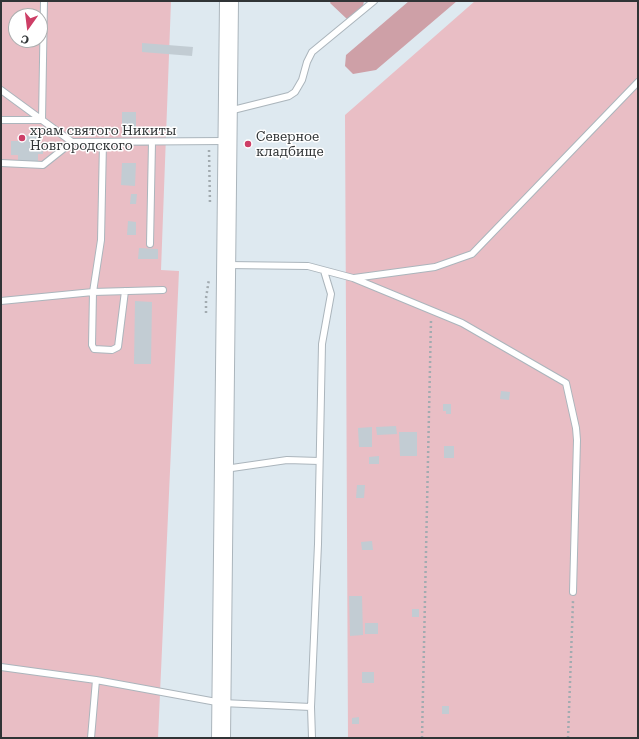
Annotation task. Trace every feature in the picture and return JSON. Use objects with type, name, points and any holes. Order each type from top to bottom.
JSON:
[{"type":"main road","points":[[221,738],[229,1]]},
{"type":"lane","points":[[42,120],[44,1]]},
{"type":"lane","points":[[227,111],[289,96],[295,92],[299,87],[312,52],[374,1]]},
{"type":"lane","points":[[353,278],[435,267],[472,254],[638,82]]},
{"type":"lane","points":[[1,90],[72,142],[227,141]]},
{"type":"lane","points":[[1,120],[42,120]]},
{"type":"lane","points":[[1,163],[43,165],[72,142]]},
{"type":"lane","points":[[103,142],[101,240],[94,292],[92,345],[94,349],[112,350],[118,347],[120,343],[125,290]]},
{"type":"lane","points":[[150,244],[152,142]]},
{"type":"lane","points":[[226,265],[293,265],[324,270],[353,278],[462,323],[566,383],[576,428],[577,440],[573,592]]},
{"type":"lane","points":[[312,738],[311,707],[318,544],[322,344],[331,294],[324,270]]},
{"type":"lane","points":[[1,301],[94,292],[163,290]]},
{"type":"lane","points":[[224,470],[287,460],[319,461]]},
{"type":"lane","points":[[1,667],[96,680],[222,703],[311,707]]},
{"type":"lane","points":[[91,738],[96,680]]},
{"type":"path","points":[[206,314],[206,298],[210,274]]},
{"type":"path","points":[[422,738],[431,310]]},
{"type":"path","points":[[568,738],[573,592]]},
{"type":"shaded area","points":[[1,1],[171,1],[161,270],[179,271],[158,738],[1,738]]},
{"type":"shaded area","points":[[331,1],[364,1],[361,16],[348,20],[330,3]]},
{"type":"shaded area","points":[[409,1],[457,1],[376,70],[353,74],[345,66],[346,55]]},
{"type":"shaded area","points":[[475,1],[638,1],[638,738],[348,738],[345,115]]},
{"type":"building","points":[[142,43],[193,47],[192,56],[142,52]]},
{"type":"building","points":[[122,112],[136,112],[136,136],[122,137]]},
{"type":"building","points":[[18,135],[39,136],[39,146],[43,146],[43,154],[38,154],[38,163],[18,162],[18,155],[11,155],[11,141],[18,141]]},
{"type":"building","points":[[122,163],[136,163],[135,186],[121,185]]},
{"type":"building","points":[[131,194],[137,194],[136,204],[130,204]]},
{"type":"building","points":[[128,221],[136,222],[136,235],[127,235]]},
{"type":"building","points":[[139,248],[158,249],[158,259],[138,259]]},
{"type":"building","points":[[135,301],[152,302],[151,364],[134,364]]},
{"type":"building","points":[[501,391],[510,392],[509,400],[500,399]]},
{"type":"building","points":[[443,404],[451,404],[451,414],[446,414],[446,411],[443,411]]},
{"type":"building","points":[[396,426],[397,434],[377,435],[376,427]]},
{"type":"building","points":[[372,427],[372,447],[359,447],[358,428]]},
{"type":"building","points":[[399,432],[417,432],[417,456],[400,456]]},
{"type":"building","points":[[444,446],[454,446],[454,458],[444,458]]},
{"type":"building","points":[[379,456],[379,464],[369,464],[369,457]]},
{"type":"building","points":[[357,485],[365,485],[364,498],[356,498]]},
{"type":"building","points":[[372,541],[373,550],[362,550],[361,542]]},
{"type":"building","points":[[349,596],[362,596],[363,635],[350,636]]},
{"type":"building","points":[[412,609],[419,609],[419,617],[412,617]]},
{"type":"building","points":[[365,623],[378,623],[378,634],[365,634]]},
{"type":"building","points":[[362,672],[374,672],[374,683],[362,683]]},
{"type":"building","points":[[442,706],[449,706],[449,714],[442,714]]},
{"type":"building","points":[[359,717],[359,724],[352,724],[352,718]]},
{"type":"place","name":"храм святого Никиты Новгородского","points":[[22,138]]},
{"type":"place","name":"Северное кладбище","points":[[248,144]]}]
